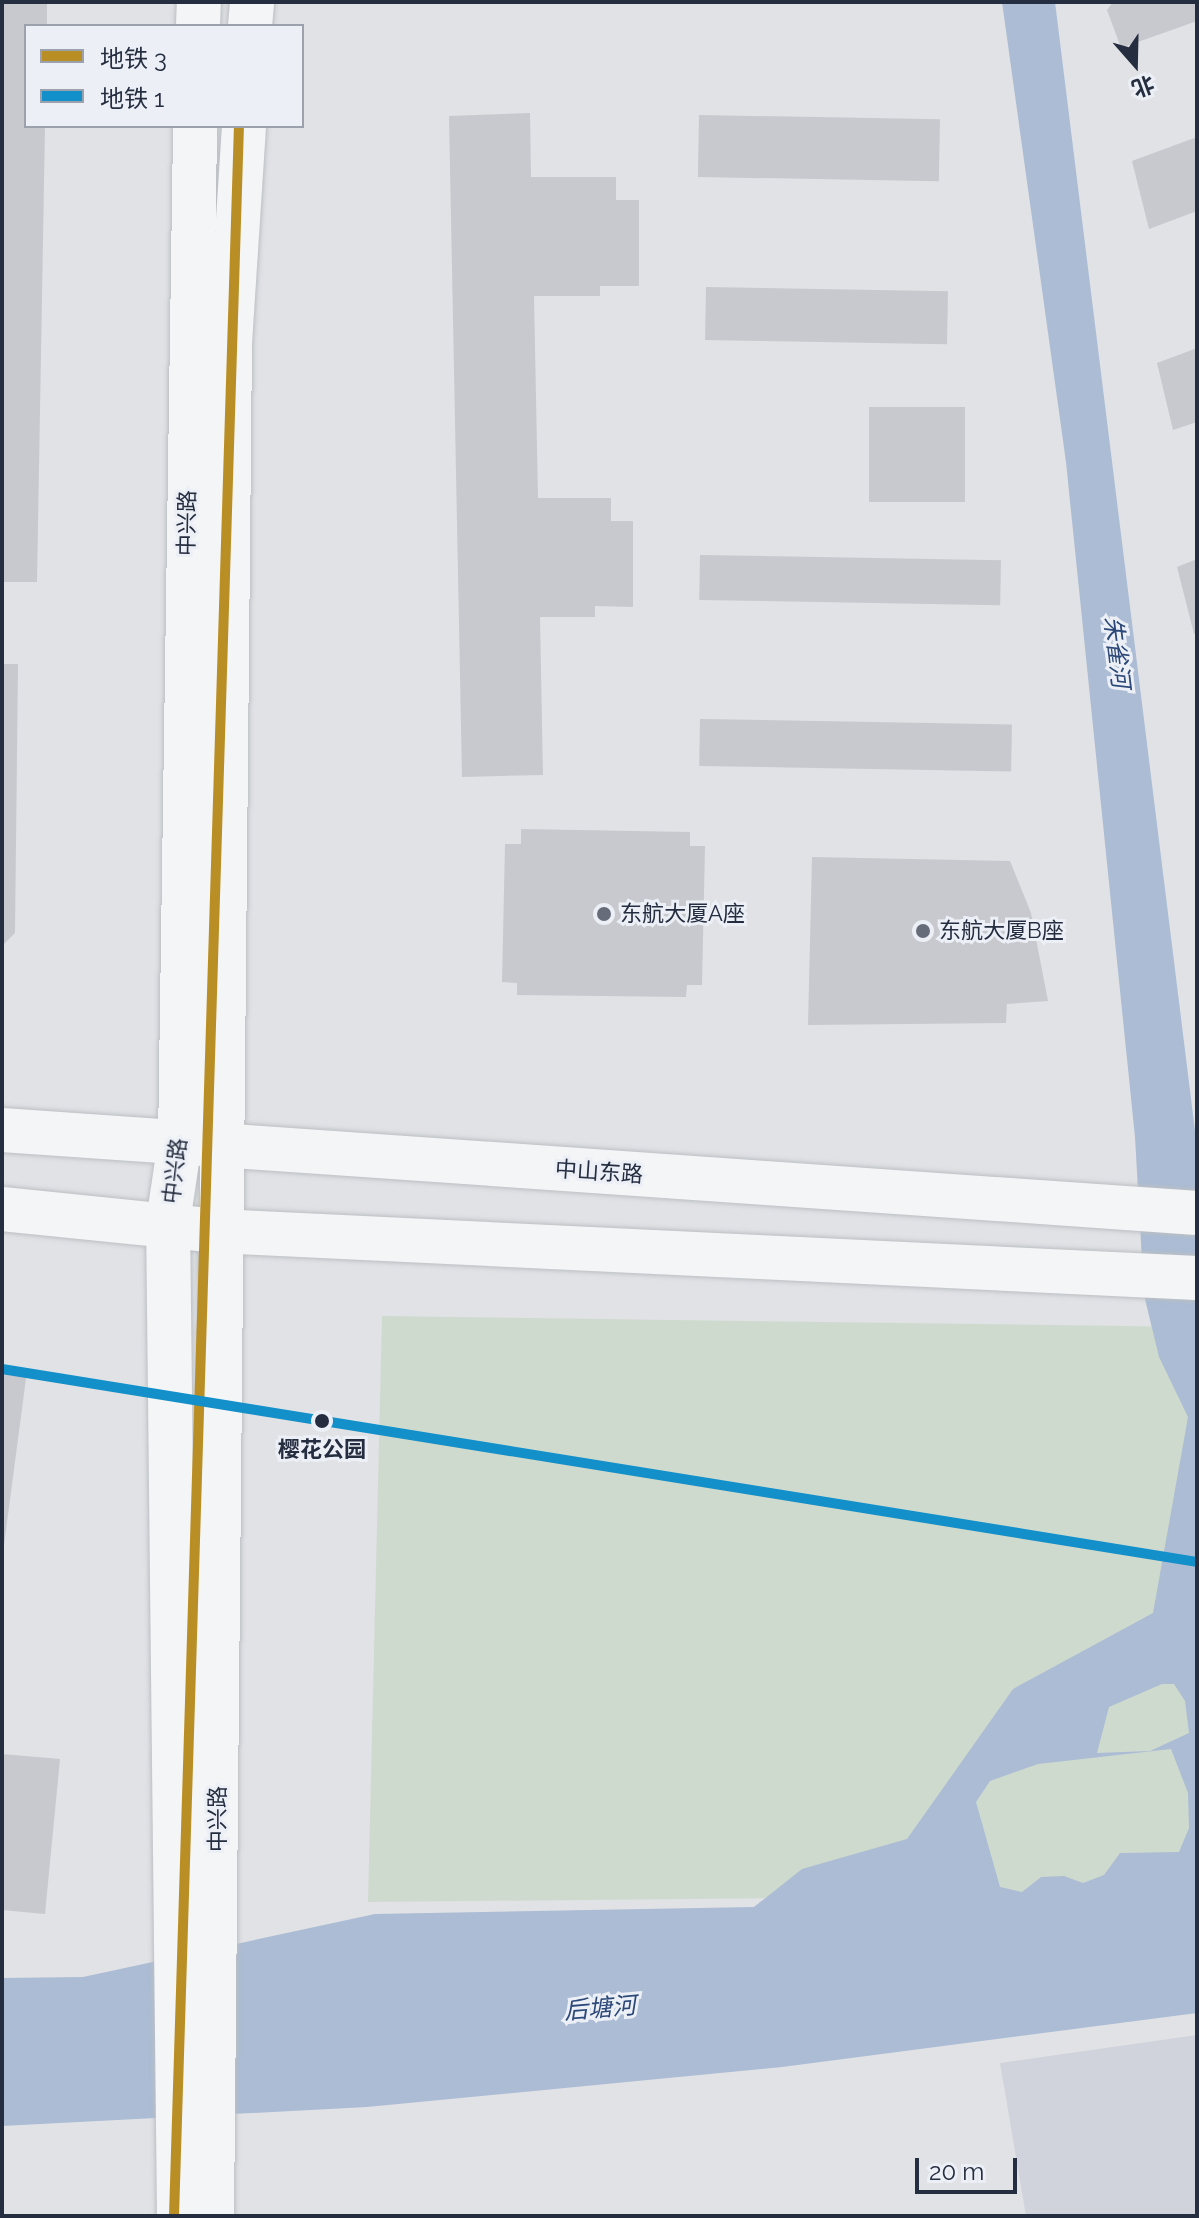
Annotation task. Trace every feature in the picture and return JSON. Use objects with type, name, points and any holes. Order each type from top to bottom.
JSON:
[{"type":"main road","points":[[198,24],[199,2]]},
{"type":"main road","points":[[250,24],[252,2]]},
{"type":"main road","name":"中兴路","points":[[195,128],[200,1145],[217,1231],[197,1915],[196,2205]]},
{"type":"main road","name":"中兴路","points":[[197,1915],[168,1222],[200,1145],[230,343],[244,128]]},
{"type":"main road","name":"中山东路","points":[[2,1130],[1197,1213]]},
{"type":"main road","points":[[2,1209],[168,1222],[217,1231],[1197,1278]]},
{"type":"shaded area","name":"樱花公园","points":[[382,1316],[1197,1327],[1197,1877],[1084,1895],[368,1902]]},
{"type":"shaded area","points":[[1197,2035],[1197,2216],[1026,2216],[1000,2063]]},
{"type":"water","points":[[1002,2],[1055,2],[1197,1147],[1197,2013],[782,2067],[367,2107],[2,2126],[2,1978],[83,1977],[375,1914],[754,1907],[802,1869],[907,1839],[1013,1689],[1153,1613],[1188,1417],[1159,1357],[1144,1295],[1135,1137],[1066,462]],"holes":[[[1162,1684],[1174,1684],[1185,1701],[1189,1733],[1150,1751],[1097,1753],[1109,1707]],[[1171,1749],[1188,1793],[1189,1828],[1179,1852],[1120,1853],[1104,1875],[1083,1883],[1064,1876],[1041,1877],[1022,1892],[1000,1887],[976,1802],[990,1781],[1038,1764]]]},
{"type":"building","points":[[2,2],[47,2],[47,24],[24,24],[24,128],[45,128],[37,582],[2,582]]},
{"type":"building","points":[[1113,2],[1197,2],[1197,21],[1121,48],[1107,10]]},
{"type":"building","points":[[530,113],[531,177],[616,177],[616,200],[639,200],[639,286],[600,286],[600,296],[534,296],[538,498],[611,498],[611,521],[633,521],[633,607],[595,606],[595,617],[540,617],[543,775],[462,777],[449,116]]},
{"type":"building","points":[[699,115],[940,119],[939,181],[698,177]]},
{"type":"building","points":[[1197,137],[1197,211],[1149,229],[1132,161]]},
{"type":"building","points":[[706,287],[948,291],[947,344],[705,340]]},
{"type":"building","points":[[1197,348],[1197,422],[1173,430],[1157,363]]},
{"type":"building","points":[[869,407],[965,407],[965,502],[869,502]]},
{"type":"building","points":[[700,555],[1001,560],[1000,605],[699,600]]},
{"type":"building","points":[[1197,559],[1197,633],[1194,634],[1177,567]]},
{"type":"building","points":[[2,664],[18,664],[15,933],[2,946]]},
{"type":"building","points":[[700,719],[1012,724],[1011,771],[699,766]]},
{"type":"building","name":"东航大厦A座","points":[[521,829],[690,832],[690,846],[705,846],[702,985],[687,985],[686,997],[517,995],[517,983],[502,982],[505,844],[521,844]]},
{"type":"building","name":"东航大厦B座","points":[[812,857],[1010,861],[1031,913],[1048,1001],[1007,1004],[1006,1023],[808,1025]]},
{"type":"building","points":[[2,1369],[27,1371],[4,1545],[2,1545]]},
{"type":"building","points":[[2,1754],[60,1759],[45,1914],[2,1910]]},
{"type":"metro line","name":"3","points":[[174,2216],[239,128]]},
{"type":"metro line","name":"1","points":[[2,1369],[1197,1562]]},
{"type":"place","name":"东航大厦A座","points":[[604,914]]},
{"type":"place","name":"东航大厦B座","points":[[923,931]]},
{"type":"place","name":"樱花公园","points":[[322,1421]]},
{"type":"water label","name":"朱雀河","points":[[1117,652]]},
{"type":"water label","name":"后塘河","points":[[600,2008]]}]
